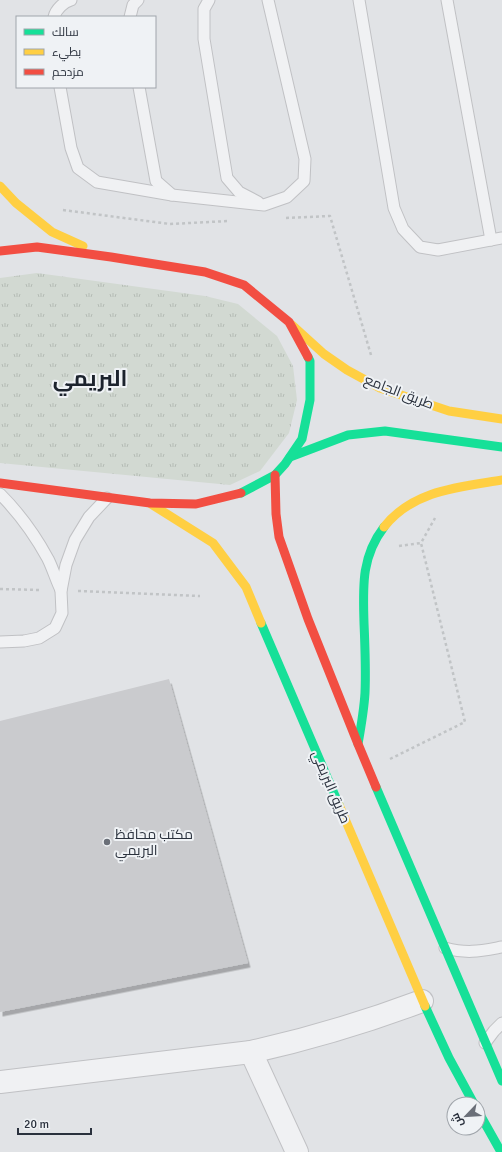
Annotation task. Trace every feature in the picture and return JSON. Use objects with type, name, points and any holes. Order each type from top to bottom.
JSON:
[{"type":"main road","points":[[0,186],[16,203],[52,232],[104,256]]},
{"type":"main road","points":[[0,251],[37,247],[104,256]]},
{"type":"main road","name":"طريق الجامع","points":[[104,256],[205,272],[244,285],[289,322],[324,354],[347,370],[380,388],[449,411],[502,419]]},
{"type":"main road","points":[[0,483],[150,503],[196,504],[243,492],[275,475],[290,457],[302,439],[310,400],[310,361],[289,322]]},
{"type":"main road","points":[[290,457],[348,435],[385,431],[502,447]]},
{"type":"main road","points":[[275,475],[276,514],[279,537],[308,619],[368,769],[502,1082]]},
{"type":"main road","points":[[358,744],[365,695],[363,586],[365,568],[370,550],[380,532],[394,516],[411,503],[430,494],[502,480]]},
{"type":"main road","name":"طريق البريمي","points":[[150,503],[213,543],[246,587],[422,1001],[449,1058],[470,1096]]},
{"type":"main road","points":[[486,1125],[501,1152]]},
{"type":"street","points":[[0,1082],[251,1052],[290,1044],[334,1031],[379,1017],[422,1001]]},
{"type":"street","points":[[251,1052],[296,1152]]},
{"type":"lane","points":[[54,16],[55,13],[66,2],[71,0]]},
{"type":"lane","points":[[130,16],[133,5],[138,0]]},
{"type":"lane","points":[[209,0],[204,9],[204,39],[227,178],[239,192],[264,205]]},
{"type":"lane","points":[[60,88],[71,148],[78,168],[97,182],[172,195],[264,205],[287,197],[304,181],[305,159],[268,0]]},
{"type":"lane","points":[[358,0],[394,208],[403,229],[420,247],[438,250],[502,238]]},
{"type":"lane","points":[[447,0],[491,240]]},
{"type":"lane","points":[[139,88],[156,181],[172,195]]},
{"type":"lane","points":[[0,494],[11,505],[31,531],[48,560],[61,591]]},
{"type":"lane","points":[[0,642],[24,641],[39,638],[55,628],[62,613],[61,591],[66,565],[75,540],[89,517],[107,498]]},
{"type":"lane","points":[[445,948],[470,952],[502,947]]},
{"type":"lane","points":[[486,1043],[494,1031],[502,1023]]},
{"type":"path","points":[[62,210],[170,224],[231,221]]},
{"type":"path","points":[[284,218],[330,216],[380,388]]},
{"type":"path","points":[[368,769],[465,722],[421,543],[451,490]]},
{"type":"path","points":[[0,589],[200,596]]},
{"type":"green space","points":[[37,273],[205,296],[238,304],[277,336],[293,366],[297,400],[289,433],[260,471],[230,485],[0,463],[0,278]]},
{"type":"building","name":"مكتب محافظ البريمي","points":[[169,679],[248,963],[0,1012],[0,721]]},
{"type":"traffic: fast","points":[[241,493],[275,475],[285,464],[302,439],[310,400],[310,361],[308,357]]},
{"type":"traffic: fast","points":[[290,457],[348,435],[385,431],[502,447]]},
{"type":"traffic: fast","points":[[358,744],[365,693],[363,597],[365,573],[371,550],[376,538],[384,527]]},
{"type":"traffic: fast","points":[[261,623],[339,805]]},
{"type":"traffic: fast","points":[[376,787],[502,1081]]},
{"type":"traffic: fast","points":[[425,1006],[449,1058],[470,1096]]},
{"type":"traffic: fast","points":[[486,1125],[501,1152]]},
{"type":"traffic: slow","points":[[0,186],[16,203],[52,232],[83,246]]},
{"type":"traffic: slow","points":[[292,325],[324,354],[347,370],[380,388],[449,411],[502,419]]},
{"type":"traffic: slow","points":[[384,527],[409,505],[438,492],[502,480]]},
{"type":"traffic: slow","points":[[151,504],[213,543],[246,587],[261,623]]},
{"type":"traffic: slow","points":[[339,805],[425,1006]]},
{"type":"traffic: jam","points":[[0,251],[37,247],[111,257],[205,272],[244,285],[289,322],[308,357]]},
{"type":"traffic: jam","points":[[275,475],[276,514],[279,537],[308,619],[376,787]]},
{"type":"traffic: jam","points":[[0,483],[150,503],[196,504],[241,493]]},
{"type":"place","name":"مكتب محافظ البريمي","points":[[107,842]]},
{"type":"district","name":"البريمي","points":[[90,378]]}]
